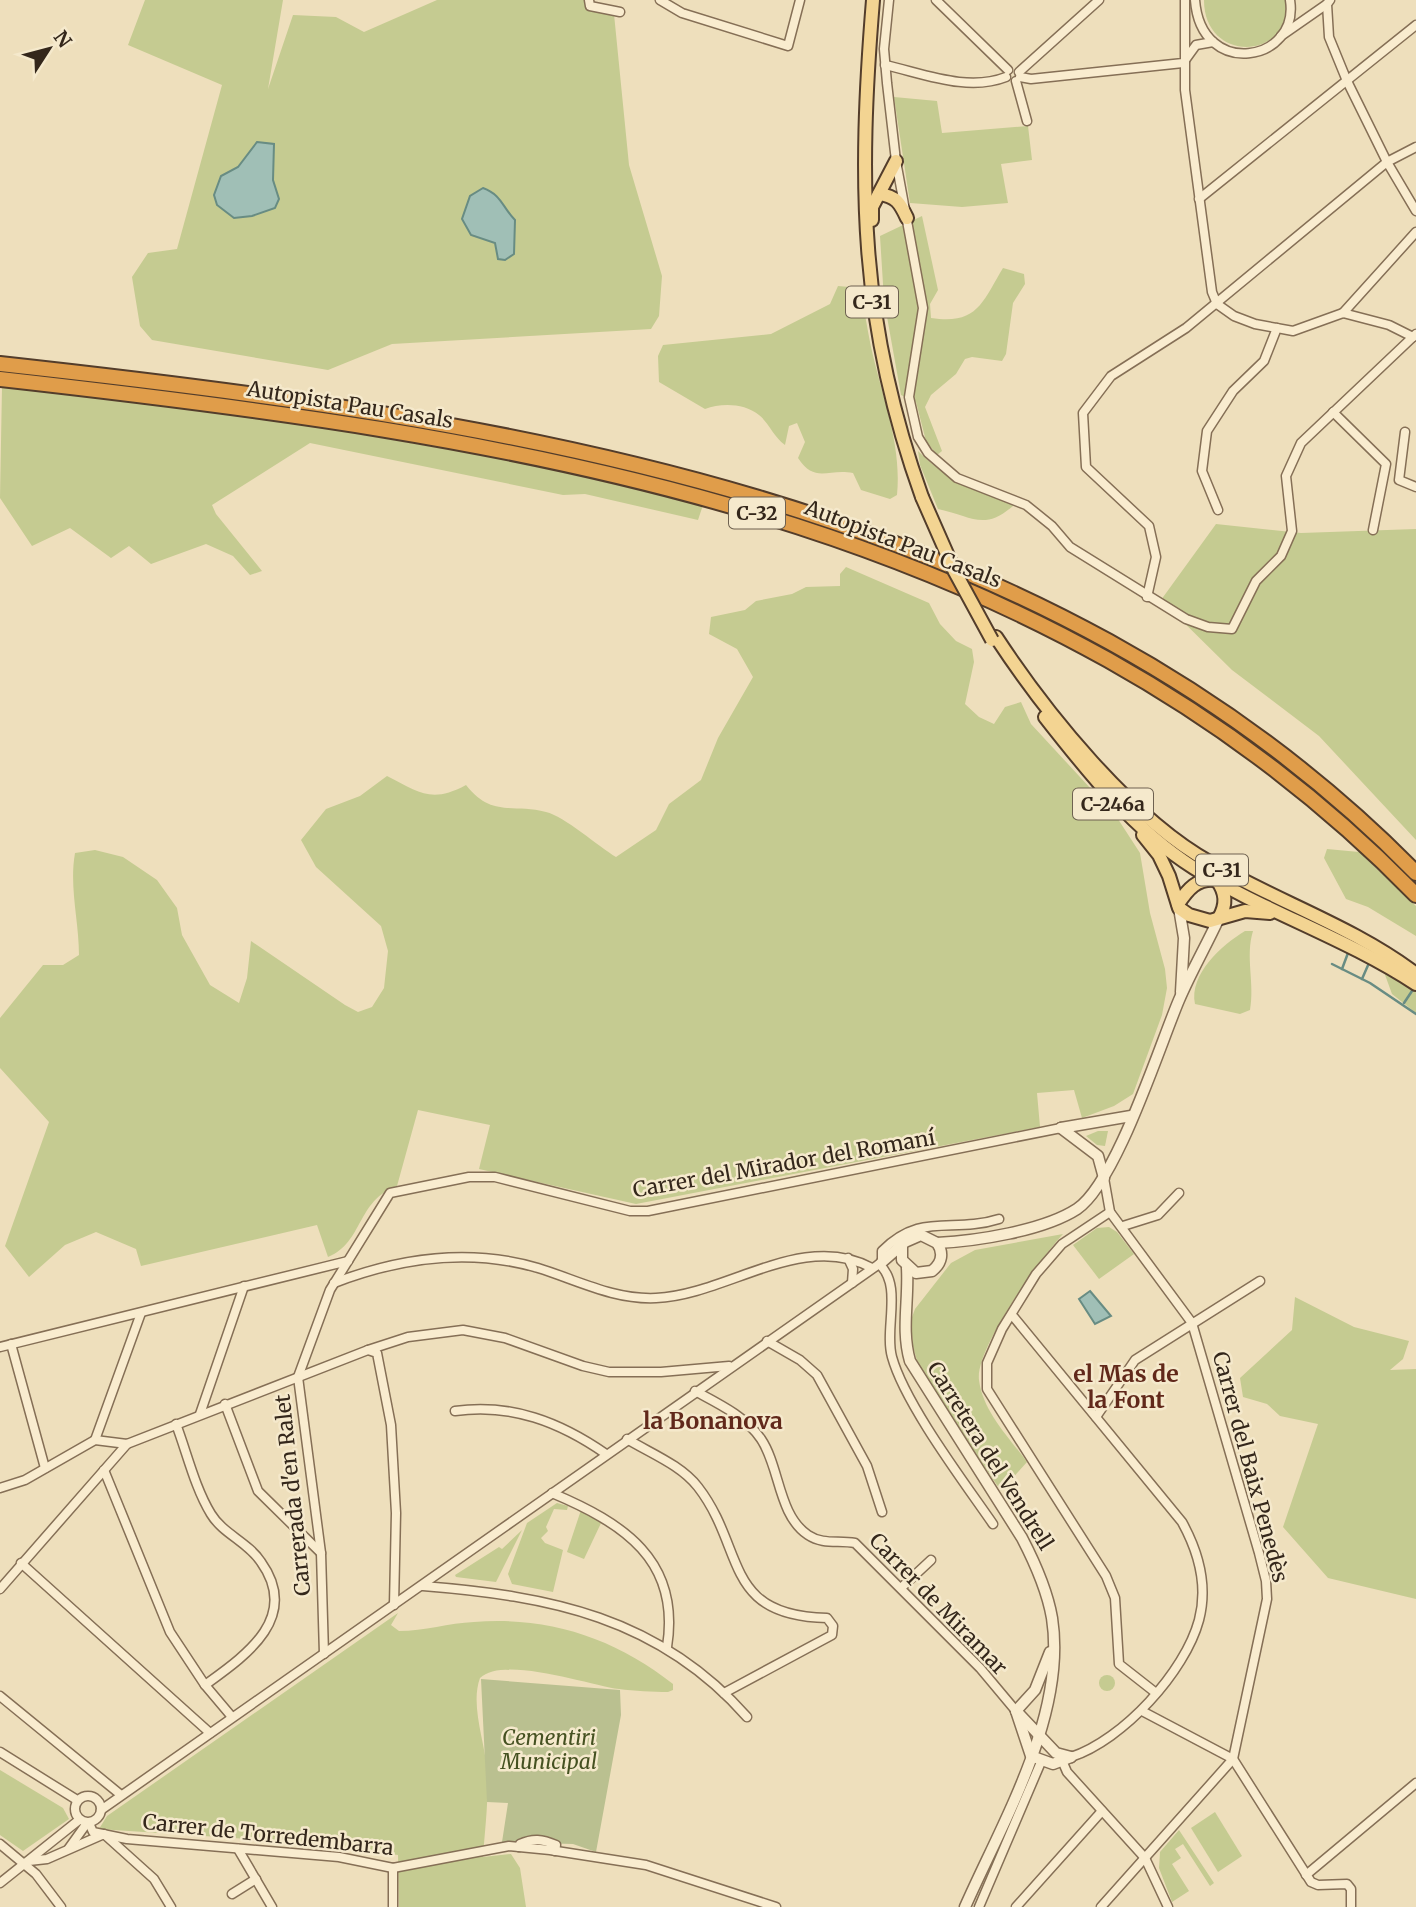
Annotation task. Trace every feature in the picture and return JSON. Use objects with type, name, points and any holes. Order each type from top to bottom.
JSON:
[{"type":"highway","name":"Autopista Pau Casals","points":[[0,364],[221,390],[466,428],[688,478],[891,540],[1012,592],[1143,662],[1232,720],[1288,762],[1366,826],[1416,873]]},
{"type":"highway","name":"Autopista Pau Casals","points":[[0,379],[246,409],[503,452],[708,499],[888,556],[948,580],[1071,638],[1198,716],[1308,797],[1416,895]]},
{"type":"main road","name":"C-31","points":[[873,0],[863,141],[867,260],[886,378],[925,497],[994,639],[1038,709],[1129,815],[1176,856],[1217,880],[1372,958],[1416,984]]},
{"type":"main road","name":"C-31","points":[[879,0],[869,122],[870,241],[892,382],[925,497]]},
{"type":"main road","points":[[870,241],[872,207],[896,162]]},
{"type":"main road","points":[[878,194],[891,195],[900,203],[906,218]]},
{"type":"main road","name":"C-31","points":[[994,639],[1043,703],[1101,769],[1146,814],[1208,862],[1363,940],[1416,974]]},
{"type":"main road","name":"C-246a","points":[[1038,709],[1075,761],[1159,855],[1178,906]]},
{"type":"main road","points":[[1146,814],[1175,847],[1213,872],[1224,892],[1225,904],[1219,918]]},
{"type":"main road","points":[[1291,918],[1263,911],[1245,911],[1202,920],[1178,906],[1196,883],[1206,879],[1230,881],[1290,909],[1307,912]]},
{"type":"street","points":[[589,0],[590,6],[620,12]]},
{"type":"street","points":[[660,0],[682,13],[788,46],[800,0]]},
{"type":"street","points":[[889,0],[885,65],[896,162],[923,308],[911,372],[911,414],[928,453],[957,478],[1026,505],[1041,515],[1070,547],[1147,597],[1208,627],[1232,629],[1256,581],[1281,556],[1292,531],[1286,476],[1291,458],[1301,443],[1415,337],[1389,325],[1342,313]]},
{"type":"street","points":[[936,0],[1007,73],[1009,81],[1018,77],[1099,0]]},
{"type":"street","points":[[1185,0],[1183,64],[1212,292],[1217,304],[1234,316],[1293,331],[1342,313],[1416,232]]},
{"type":"street","points":[[1195,0],[1200,27],[1211,40],[1227,51],[1241,54],[1256,53],[1301,25],[1329,2]]},
{"type":"street","points":[[1281,36],[1289,23],[1290,0]]},
{"type":"street","points":[[1329,2],[1329,37],[1347,81],[1387,162],[1416,211]]},
{"type":"street","points":[[1186,10],[1211,40]]},
{"type":"street","points":[[1199,199],[1416,25]]},
{"type":"street","points":[[1018,77],[1031,79],[1183,64],[1196,45],[1211,40]]},
{"type":"street","points":[[885,65],[959,82],[986,84],[1007,73]]},
{"type":"street","points":[[1018,77],[1027,121]]},
{"type":"street","points":[[1147,597],[1156,557],[1149,526],[1086,467],[1083,413],[1111,376],[1186,328],[1387,162],[1416,147]]},
{"type":"street","points":[[1218,510],[1202,471],[1207,430],[1233,391],[1264,361],[1277,328]]},
{"type":"street","points":[[1333,412],[1386,464],[1373,530]]},
{"type":"street","points":[[1405,432],[1399,480],[1416,487]]},
{"type":"street","name":"C-246a","points":[[1178,906],[1184,938],[1181,996]]},
{"type":"street","name":"C-246a","points":[[969,1242],[1058,1218],[1077,1209],[1093,1195],[1104,1178],[1181,996],[1219,918]]},
{"type":"street","points":[[1061,1128],[1131,1116]]},
{"type":"street","points":[[1061,1128],[1098,1156],[1110,1212],[1051,1254],[1012,1315],[987,1363],[987,1390],[1106,1576],[1115,1598],[1119,1664],[1156,1693]]},
{"type":"street","name":"Carrer del Mirador del Romaní","points":[[390,1192],[470,1177],[495,1177],[629,1212],[648,1211],[1061,1128]]},
{"type":"street","name":"Carrerada d'en Ralet","points":[[324,1654],[321,1553],[298,1377],[334,1283],[390,1192]]},
{"type":"street","points":[[1123,1227],[1158,1215],[1179,1194]]},
{"type":"street","name":"Carrer del Baix Penedès","points":[[1101,1907],[1233,1759],[1263,1626],[1266,1581],[1192,1323],[1110,1212]]},
{"type":"street","points":[[878,1265],[882,1251],[912,1228],[974,1224],[999,1219]]},
{"type":"street","points":[[100,1806],[121,1795],[423,1586],[626,1439],[878,1265],[905,1242],[921,1235],[937,1243],[969,1242]]},
{"type":"street","points":[[941,1257],[969,1242]]},
{"type":"street","points":[[334,1283],[372,1269],[420,1258],[467,1258],[506,1261],[624,1296],[654,1298],[687,1295],[809,1257],[848,1258],[878,1265],[906,1265],[921,1274],[937,1268],[941,1257],[937,1243]]},
{"type":"street","points":[[902,1247],[906,1265]]},
{"type":"street","points":[[848,1258],[853,1269],[852,1283]]},
{"type":"street","points":[[0,1347],[348,1261]]},
{"type":"street","points":[[878,1265],[888,1276],[891,1289],[889,1346],[899,1376],[993,1524]]},
{"type":"street","name":"Carretera del Vendrell","points":[[906,1265],[908,1298],[904,1324],[910,1361],[1035,1562],[1049,1605],[1053,1641],[1053,1676],[1039,1734],[965,1907]]},
{"type":"street","name":"Carretera del Vendrell","points":[[908,1298],[921,1274]]},
{"type":"street","points":[[1096,1417],[1129,1366],[1192,1323],[1260,1282]]},
{"type":"street","points":[[200,1414],[244,1286]]},
{"type":"street","points":[[94,1440],[141,1313]]},
{"type":"street","points":[[1012,1315],[1182,1522],[1200,1562],[1200,1618],[1188,1650],[1142,1710],[1096,1744],[1053,1764],[1041,1762],[1031,1756],[1016,1711]]},
{"type":"street","points":[[0,1589],[127,1444],[225,1404],[408,1337],[463,1330],[505,1338],[583,1366],[609,1372],[662,1372],[732,1366]]},
{"type":"street","points":[[767,1341],[800,1360],[817,1375],[867,1466],[882,1512]]},
{"type":"street","points":[[11,1344],[45,1468]]},
{"type":"street","points":[[376,1349],[391,1425],[396,1513],[394,1605]]},
{"type":"street","name":"Carrer de Miramar","points":[[695,1391],[733,1412],[760,1437],[776,1467],[789,1511],[803,1531],[826,1542],[855,1543],[902,1587],[1016,1711]]},
{"type":"street","points":[[225,1404],[258,1491],[321,1553]]},
{"type":"street","points":[[455,1411],[481,1408],[538,1417],[563,1428],[606,1454]]},
{"type":"street","points":[[176,1424],[211,1514],[262,1562],[274,1597],[264,1636],[252,1650],[205,1685]]},
{"type":"street","points":[[626,1439],[674,1467],[698,1487],[711,1506],[753,1594],[774,1609],[794,1617],[827,1618],[833,1626],[832,1635],[724,1693]]},
{"type":"street","points":[[0,1488],[25,1480],[94,1440],[127,1444]]},
{"type":"street","points":[[104,1470],[170,1632],[205,1685],[232,1717]]},
{"type":"street","points":[[552,1493],[612,1522],[648,1556],[668,1600],[667,1647]]},
{"type":"street","points":[[902,1587],[931,1560]]},
{"type":"street","points":[[21,1563],[210,1733]]},
{"type":"street","points":[[423,1586],[512,1594],[550,1601],[620,1624],[667,1647],[724,1693],[747,1717]]},
{"type":"street","points":[[1016,1711],[1035,1690],[1053,1641]]},
{"type":"street","points":[[0,1696],[121,1795]]},
{"type":"street","points":[[1142,1710],[1233,1759],[1306,1875],[1318,1885],[1347,1884],[1351,1889],[1351,1907]]},
{"type":"street","points":[[1016,1711],[1056,1753],[1065,1758],[1102,1811],[1145,1858],[1168,1907]]},
{"type":"street","points":[[0,1752],[77,1800],[90,1796],[100,1806]]},
{"type":"street","points":[[979,1907],[1041,1762]]},
{"type":"street","points":[[1306,1875],[1416,1783]]},
{"type":"street","points":[[77,1800],[74,1809],[85,1822]]},
{"type":"street","points":[[0,1883],[85,1822],[98,1818],[100,1806]]},
{"type":"street","points":[[1016,1907],[1102,1811]]},
{"type":"street","points":[[66,1850],[85,1822]]},
{"type":"street","name":"Carrer de Torredembarra","points":[[85,1822],[93,1832],[104,1834],[339,1857],[393,1868],[509,1846],[555,1851],[646,1865],[776,1907]]},
{"type":"street","points":[[27,1863],[47,1860],[104,1834],[154,1879],[171,1907]]},
{"type":"street","points":[[0,1844],[27,1863],[61,1907]]},
{"type":"street","points":[[238,1849],[272,1907]]},
{"type":"street","points":[[393,1868],[393,1907]]},
{"type":"street","points":[[232,1894],[256,1879]]},
{"type":"green space","points":[[145,0],[283,0],[268,89],[293,15],[336,17],[364,32],[437,0],[586,0],[614,14],[629,165],[662,276],[659,316],[651,329],[392,344],[328,370],[152,340],[140,326],[132,277],[148,253],[177,249],[222,85],[128,45]]},
{"type":"green space","points":[[1204,0],[1286,0],[1284,20],[1276,34],[1263,44],[1248,47],[1232,44],[1218,36],[1208,21]]},
{"type":"green space","points":[[894,97],[937,101],[942,133],[1028,126],[1032,160],[1001,164],[1008,203],[962,207],[910,203]]},
{"type":"green space","points":[[922,216],[938,290],[930,304],[931,318],[959,318],[976,309],[1003,268],[1024,274],[1025,284],[1013,303],[1006,354],[1002,361],[972,357],[965,359],[956,374],[931,395],[925,407],[942,451],[937,455],[926,441],[916,402],[901,395],[884,300],[880,236]]},
{"type":"green space","points":[[838,286],[861,288],[871,347],[897,457],[897,495],[890,499],[861,490],[853,473],[810,471],[798,458],[805,442],[797,423],[789,426],[785,445],[753,411],[732,405],[705,409],[659,382],[658,356],[663,345],[771,334],[830,304]]},
{"type":"green space","points":[[2,387],[140,401],[312,426],[521,462],[703,505],[698,520],[585,494],[563,495],[310,443],[212,505],[216,514],[262,571],[250,575],[233,556],[206,544],[151,564],[129,546],[111,558],[70,528],[32,546],[0,498]]},
{"type":"green space","points":[[918,451],[952,478],[1014,505],[1004,513],[986,520],[938,509],[920,465]]},
{"type":"green space","points":[[1216,524],[1301,533],[1416,529],[1416,840],[1319,736],[1232,670],[1161,600]]},
{"type":"green space","points":[[846,567],[929,603],[940,624],[956,641],[972,649],[974,662],[965,704],[979,717],[994,724],[1005,707],[1021,702],[1031,724],[1116,816],[1140,853],[1167,988],[1162,1015],[1133,1094],[1114,1106],[1082,1118],[1074,1090],[1037,1093],[1040,1127],[636,1204],[479,1169],[490,1125],[418,1110],[397,1186],[374,1201],[348,1242],[328,1257],[317,1225],[141,1266],[136,1249],[96,1232],[65,1245],[29,1277],[5,1246],[49,1122],[0,1068],[0,1018],[43,965],[63,965],[79,955],[73,878],[75,853],[95,850],[123,857],[157,880],[177,908],[182,935],[210,985],[239,1003],[247,978],[251,941],[345,1005],[358,1012],[372,1007],[384,988],[388,951],[381,926],[316,867],[301,840],[326,809],[360,796],[387,776],[425,794],[443,794],[466,785],[485,802],[494,806],[553,815],[572,825],[616,857],[656,830],[669,804],[701,780],[718,738],[753,677],[737,649],[709,634],[711,617],[745,610],[756,601],[792,594],[806,587],[840,586],[840,574]]},
{"type":"green space","points":[[1327,849],[1359,852],[1416,906],[1416,936],[1368,907],[1346,899],[1324,858]]},
{"type":"green space","points":[[1245,931],[1253,931],[1250,951],[1250,1010],[1240,1014],[1195,1004],[1194,993],[1202,971],[1217,952]]},
{"type":"green space","points":[[1384,972],[1416,990],[1416,1013],[1392,994]]},
{"type":"green space","points":[[1098,1131],[1108,1131],[1105,1146],[1097,1145],[1086,1136]]},
{"type":"green space","points":[[1109,1227],[1117,1232],[1134,1254],[1099,1279],[1073,1245],[1097,1228]]},
{"type":"green space","points":[[1063,1234],[1011,1304],[987,1347],[981,1366],[979,1380],[986,1403],[998,1424],[1027,1462],[1001,1491],[920,1372],[913,1346],[911,1320],[915,1309],[951,1263],[975,1250]]},
{"type":"green space","points":[[1295,1297],[1354,1327],[1409,1341],[1403,1359],[1390,1370],[1416,1369],[1416,1599],[1328,1578],[1283,1527],[1318,1424],[1280,1416],[1267,1404],[1243,1397],[1240,1378],[1292,1330]]},
{"type":"green space","points":[[557,1503],[568,1506],[567,1510],[554,1509],[546,1527],[548,1531],[541,1538],[545,1543],[563,1550],[553,1592],[512,1584],[508,1574],[527,1523]]},
{"type":"green space","points":[[581,1510],[602,1521],[584,1559],[567,1552]]},
{"type":"green space","points":[[522,1530],[496,1582],[456,1577],[455,1575],[499,1547],[502,1549]]},
{"type":"green space","points":[[398,1613],[391,1625],[399,1631],[501,1621],[554,1627],[580,1634],[628,1654],[673,1684],[673,1690],[668,1692],[631,1690],[547,1673],[507,1669],[491,1672],[480,1678],[477,1712],[486,1759],[487,1781],[483,1857],[511,1854],[520,1868],[526,1907],[399,1907],[398,1855],[309,1843],[99,1829],[107,1816]]},
{"type":"green space","points":[[1107,1675],[1113,1677],[1113,1689],[1107,1691],[1101,1689],[1099,1683],[1101,1677]]},
{"type":"green space","name":"Cementiri Municipal","points":[[481,1679],[620,1690],[621,1715],[596,1852],[573,1844],[502,1842],[508,1803],[487,1802]]},
{"type":"green space","points":[[0,1770],[63,1808],[69,1819],[23,1851],[0,1835]]},
{"type":"green space","points":[[1215,1812],[1242,1856],[1218,1872],[1191,1828]]},
{"type":"green space","points":[[1179,1830],[1214,1883],[1210,1886],[1183,1844],[1175,1849],[1181,1858],[1172,1864],[1189,1891],[1172,1902],[1159,1868],[1160,1852]]},
{"type":"water","points":[[257,142],[274,144],[273,180],[279,199],[275,208],[252,216],[234,218],[217,205],[214,195],[221,176],[238,167]]},
{"type":"water","points":[[483,188],[498,198],[515,220],[514,254],[505,260],[498,259],[495,243],[471,235],[462,219],[470,196]]},
{"type":"water","points":[[1090,1291],[1111,1316],[1095,1324],[1079,1299]]},
{"type":"waterway","points":[[1342,969],[1348,953]]},
{"type":"waterway","points":[[1362,979],[1369,963]]},
{"type":"waterway","points":[[1332,964],[1370,983],[1416,1014]]},
{"type":"waterway","points":[[1404,1003],[1414,988]]},
{"type":"district","name":"el Mas de la Font","points":[[1126,1387]]},
{"type":"district","name":"la Bonanova","points":[[713,1421]]}]
